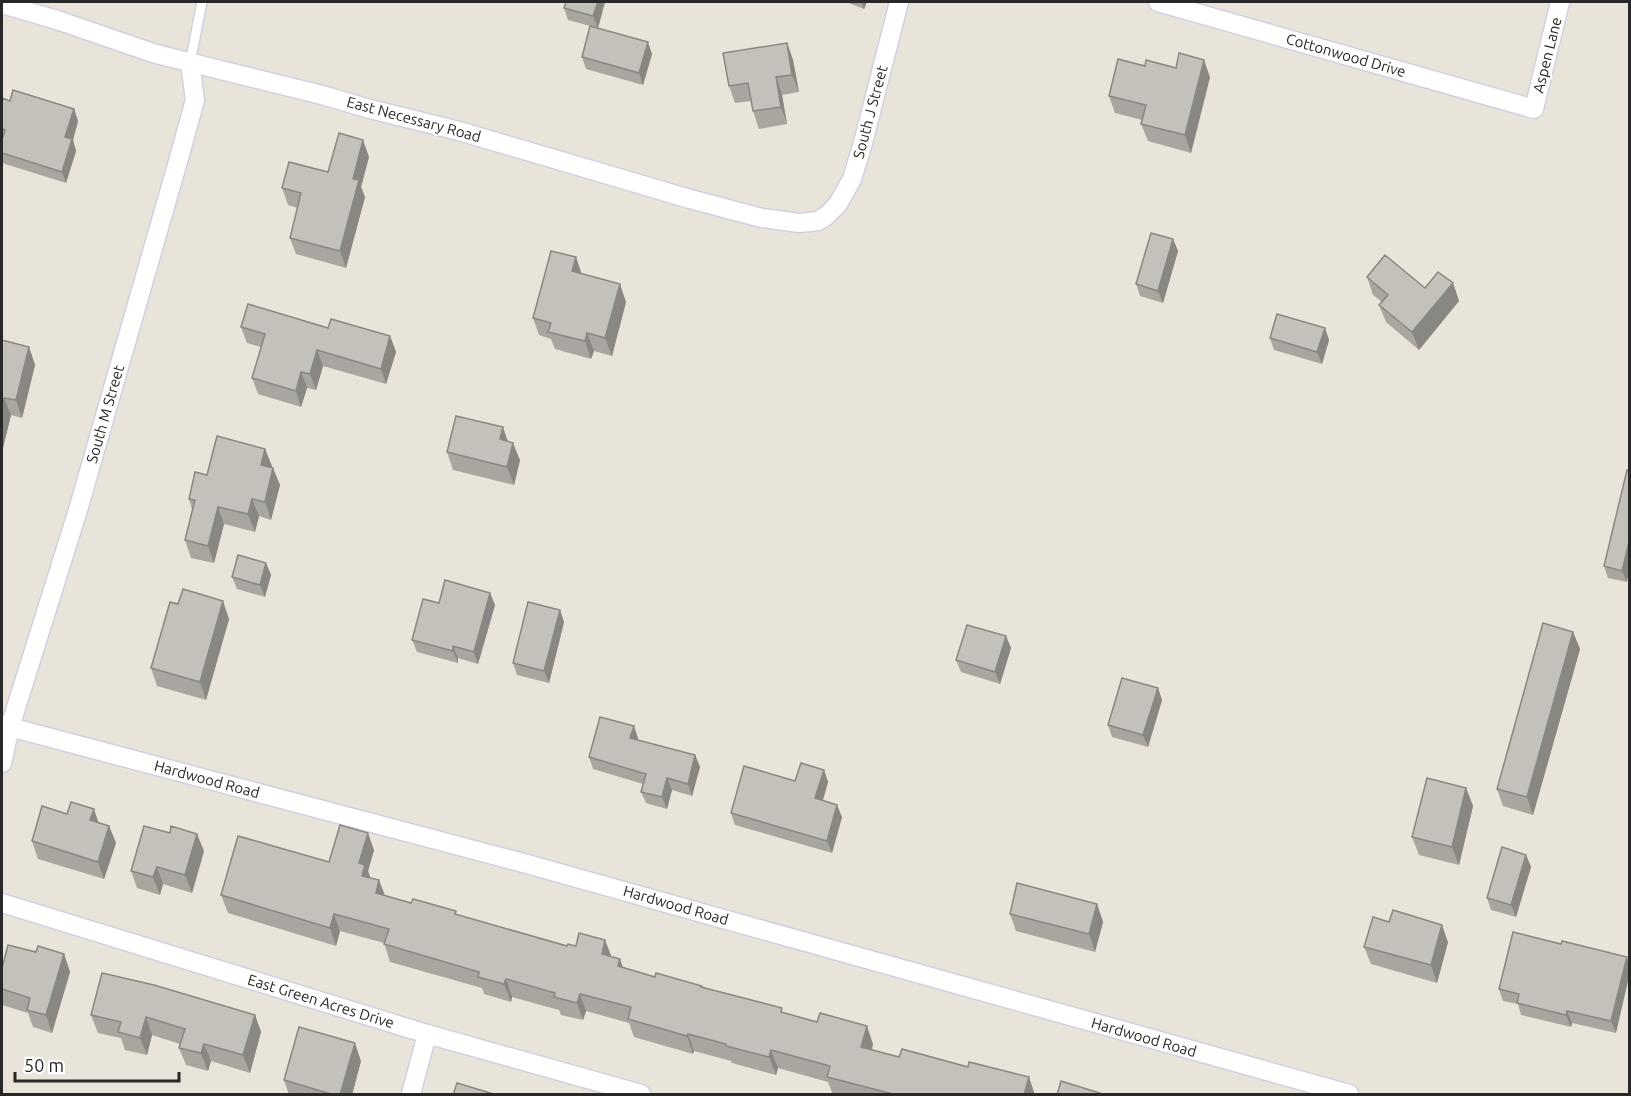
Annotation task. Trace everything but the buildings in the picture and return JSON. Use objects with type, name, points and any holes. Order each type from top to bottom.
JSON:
[{"type":"street","name":"South J Street","points":[[826,216],[838,204],[852,179],[899,2]]},
{"type":"street","name":"Cottonwood Drive","points":[[1158,2],[1534,109]]},
{"type":"street","name":"Aspen Lane","points":[[1534,109],[1560,2]]},
{"type":"street","name":"East Necessary Road","points":[[2,4],[156,54],[459,131],[762,218],[799,223],[818,221],[826,216]]},
{"type":"street","name":"South M Street","points":[[2,764],[6,726],[78,510],[182,149],[195,100],[190,63]]},
{"type":"street","name":"Hardwood Road","points":[[6,726],[527,864],[1349,1095]]},
{"type":"street","name":"East Green Acres Drive","points":[[2,903],[427,1034],[641,1095]]},
{"type":"street","points":[[411,1095],[427,1034]]},
{"type":"lane","points":[[190,63],[202,2]]}]
